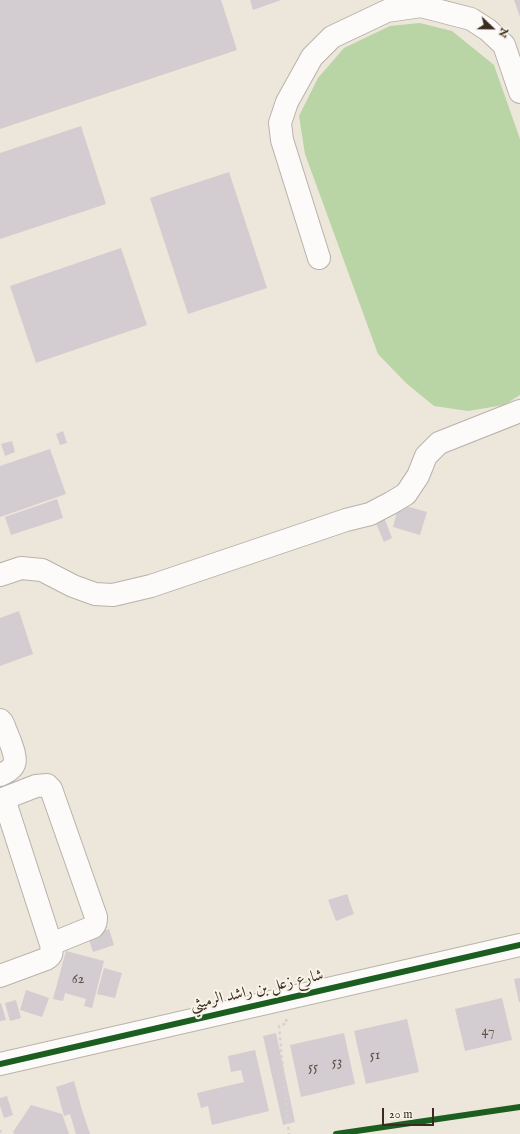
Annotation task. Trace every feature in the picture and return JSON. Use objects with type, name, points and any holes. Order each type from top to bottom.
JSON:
[{"type":"street","points":[[319,258],[282,140],[280,123],[287,102],[312,57],[332,37],[387,11],[421,6],[471,19],[488,30],[504,45],[520,92]]},
{"type":"street","points":[[0,574],[21,568],[42,570],[73,586],[96,594],[113,595],[151,586],[346,520],[370,514],[406,494],[418,476],[426,456],[439,443],[520,411]]},
{"type":"street","points":[[0,720],[4,726],[16,760],[11,769],[0,775]]},
{"type":"street","points":[[0,976],[49,957],[52,952],[51,944],[2,800],[36,786],[47,785],[51,789],[96,917],[93,927],[51,944]]},
{"type":"street","name":"شارع زعل بن راشد الرميثي","points":[[0,1064],[520,945]]},
{"type":"path","points":[[281,999],[287,1023],[280,1026],[289,1134]]},
{"type":"path","points":[[0,1130],[1,1134]]},
{"type":"green space","points":[[420,23],[452,31],[494,65],[520,139],[520,395],[504,405],[468,411],[434,406],[406,383],[378,354],[305,154],[299,116],[318,78],[344,48],[390,26]]},
{"type":"building","points":[[0,0],[221,0],[237,50],[0,129]]},
{"type":"building","points":[[250,0],[281,0],[253,10]]},
{"type":"building","points":[[514,0],[520,0],[520,17]]},
{"type":"building","points":[[81,126],[106,204],[0,239],[0,153]]},
{"type":"building","points":[[229,172],[267,288],[188,314],[150,198]]},
{"type":"building","points":[[121,248],[147,325],[36,363],[10,286]]},
{"type":"building","points":[[63,431],[67,443],[60,445],[56,434]]},
{"type":"building","points":[[12,441],[15,452],[5,456],[1,444]]},
{"type":"building","points":[[50,449],[66,494],[0,517],[0,466]]},
{"type":"building","points":[[57,499],[63,518],[11,535],[5,517]]},
{"type":"building","points":[[399,504],[427,512],[420,535],[393,527]]},
{"type":"building","points":[[382,512],[392,538],[384,542],[373,516]]},
{"type":"building","points":[[19,611],[33,654],[0,666],[0,618]]},
{"type":"building","points":[[347,894],[354,914],[336,921],[328,900]]},
{"type":"building","points":[[109,929],[114,945],[93,952],[88,937]]},
{"type":"building","points":[[66,951],[104,961],[92,1008],[84,1006],[86,999],[65,993],[63,1001],[53,999]]},
{"type":"building","points":[[104,968],[122,973],[115,998],[97,994]]},
{"type":"building","points":[[520,978],[520,1002],[519,1002],[514,979]]},
{"type":"building","points":[[26,990],[49,998],[42,1017],[20,1010]]},
{"type":"building","points":[[502,998],[512,1040],[465,1051],[455,1009]]},
{"type":"building","points":[[16,1000],[21,1018],[10,1021],[5,1003]]},
{"type":"building","points":[[1,1003],[6,1020],[0,1021],[0,1004]]},
{"type":"building","points":[[407,1019],[419,1072],[366,1084],[354,1031]]},
{"type":"building","points":[[276,1033],[295,1122],[283,1125],[263,1036]]},
{"type":"building","points":[[344,1033],[355,1084],[301,1097],[290,1045]]},
{"type":"building","points":[[255,1050],[269,1111],[212,1125],[208,1106],[201,1108],[197,1093],[244,1082],[241,1070],[231,1072],[228,1056]]},
{"type":"building","points":[[74,1081],[90,1134],[76,1134],[70,1114],[64,1116],[56,1087]]},
{"type":"building","points":[[7,1096],[13,1115],[4,1118],[0,1106],[0,1098]]},
{"type":"building","points":[[31,1105],[62,1114],[69,1134],[14,1134],[13,1132]]},
{"type":"cycle path","points":[[0,1064],[520,945]]},
{"type":"cycle path","points":[[336,1134],[520,1107]]}]
